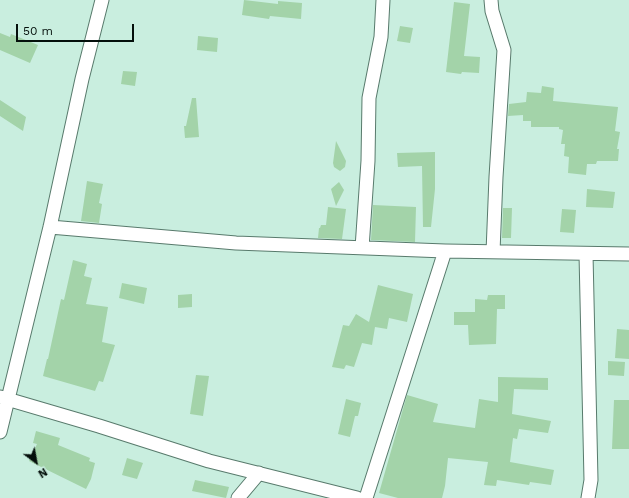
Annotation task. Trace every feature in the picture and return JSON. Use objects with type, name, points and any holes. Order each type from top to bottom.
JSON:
[{"type":"street","points":[[0,432],[4,398],[50,227],[82,79],[102,0]]},
{"type":"street","points":[[362,248],[368,161],[369,98],[382,37],[383,0]]},
{"type":"street","points":[[491,0],[492,11],[504,50],[493,252]]},
{"type":"street","points":[[50,227],[236,243],[445,251],[629,254]]},
{"type":"street","points":[[366,498],[445,251]]},
{"type":"street","points":[[586,254],[591,480],[588,498]]},
{"type":"street","points":[[4,398],[209,461],[357,498]]},
{"type":"street","points":[[238,498],[259,473]]},
{"type":"building","points":[[244,0],[278,4],[278,1],[302,3],[301,19],[270,16],[269,19],[242,15]]},
{"type":"building","points":[[454,2],[470,4],[464,56],[480,57],[479,73],[462,72],[461,74],[446,72]]},
{"type":"building","points":[[400,26],[413,28],[410,43],[397,41]]},
{"type":"building","points":[[0,33],[10,37],[11,34],[38,45],[30,63],[0,50]]},
{"type":"building","points":[[198,36],[218,38],[217,52],[197,50]]},
{"type":"building","points":[[123,71],[137,72],[135,86],[121,84]]},
{"type":"building","points":[[542,86],[554,88],[553,101],[618,107],[615,131],[620,132],[617,149],[619,149],[618,161],[597,161],[596,164],[587,164],[586,175],[568,173],[569,157],[564,156],[565,144],[561,144],[563,130],[559,129],[559,127],[531,127],[531,121],[523,121],[523,115],[508,116],[509,104],[526,102],[527,92],[541,93]]},
{"type":"building","points":[[192,98],[196,98],[199,137],[185,138],[184,126],[186,126]]},
{"type":"building","points":[[0,100],[26,117],[23,131],[0,116]]},
{"type":"building","points":[[336,141],[346,161],[345,167],[340,171],[334,167],[333,163]]},
{"type":"building","points":[[435,152],[435,189],[431,227],[423,227],[422,166],[398,167],[397,153]]},
{"type":"building","points":[[87,181],[103,184],[99,203],[102,204],[99,223],[81,221]]},
{"type":"building","points":[[339,182],[344,190],[336,206],[331,189]]},
{"type":"building","points":[[587,189],[615,192],[613,208],[586,207]]},
{"type":"building","points":[[373,205],[416,207],[415,242],[371,240]]},
{"type":"building","points":[[328,207],[346,209],[342,239],[318,238],[319,228],[321,225],[326,225]]},
{"type":"building","points":[[503,208],[512,208],[511,238],[502,238]]},
{"type":"building","points":[[562,209],[576,210],[574,233],[560,232]]},
{"type":"building","points":[[73,260],[87,264],[84,276],[92,278],[86,304],[108,307],[102,342],[115,345],[103,382],[99,381],[95,391],[43,376],[61,299],[64,300]]},
{"type":"building","points":[[122,283],[147,288],[144,304],[119,298]]},
{"type":"building","points":[[378,285],[413,294],[407,322],[389,318],[387,329],[375,327],[372,345],[362,343],[354,367],[346,365],[344,369],[332,367],[343,325],[349,326],[356,314],[369,322]]},
{"type":"building","points":[[192,294],[192,307],[178,308],[178,295]]},
{"type":"building","points":[[488,295],[505,295],[505,309],[497,309],[496,344],[469,345],[468,325],[454,325],[454,312],[475,312],[475,299],[487,300]]},
{"type":"building","points":[[617,329],[629,330],[629,359],[615,358]]},
{"type":"building","points":[[608,361],[625,362],[624,376],[608,375]]},
{"type":"building","points":[[196,375],[209,376],[203,416],[190,414]]},
{"type":"building","points":[[498,377],[548,378],[548,390],[514,389],[512,414],[551,421],[548,433],[519,429],[517,439],[513,438],[510,462],[554,470],[551,485],[530,482],[529,485],[497,480],[496,486],[484,485],[488,462],[448,458],[442,498],[398,498],[379,493],[407,395],[438,404],[433,422],[475,428],[479,399],[498,402]]},
{"type":"building","points":[[346,399],[361,403],[358,416],[355,416],[350,437],[338,434]]},
{"type":"building","points":[[614,400],[629,400],[629,449],[612,449]]},
{"type":"building","points":[[36,431],[60,438],[58,445],[90,458],[89,461],[95,463],[91,479],[86,489],[29,461],[37,444],[33,443]]},
{"type":"building","points":[[127,458],[143,463],[137,479],[122,475]]},
{"type":"building","points":[[195,480],[229,487],[226,498],[192,491]]}]
